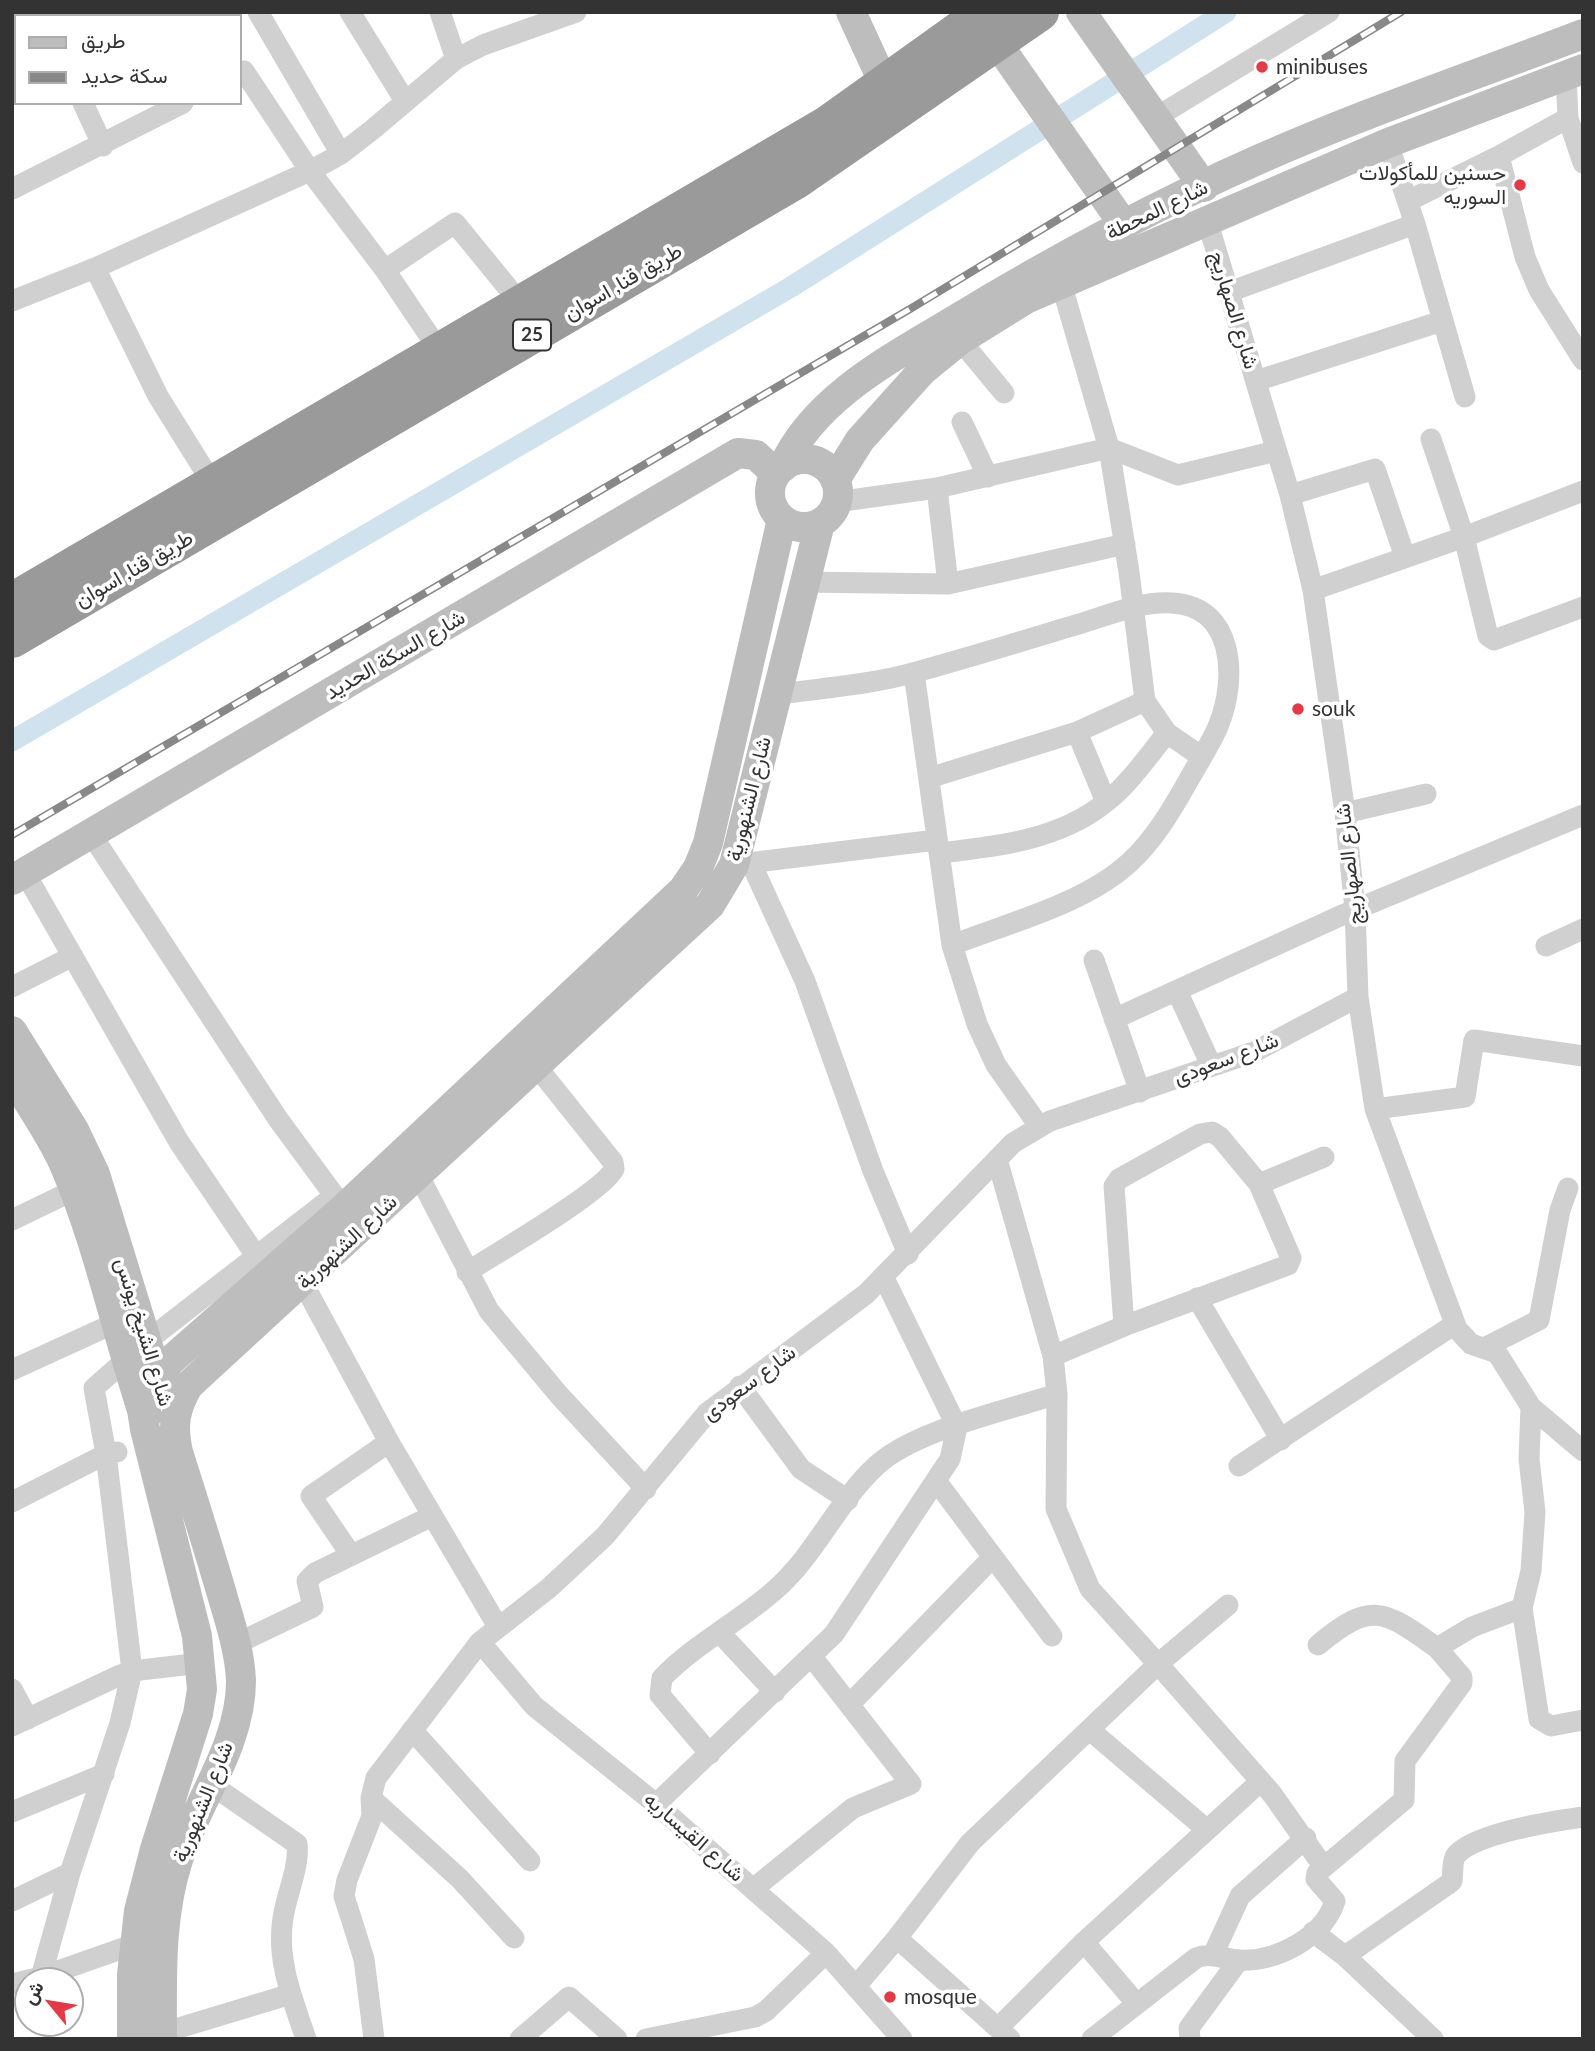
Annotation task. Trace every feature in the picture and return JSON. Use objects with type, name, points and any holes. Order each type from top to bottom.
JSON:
[{"type":"highway","name":"طريق قنا, اسوان","points":[[12,602],[827,125],[885,86],[991,28],[1040,12]]},
{"type":"highway","name":"طريق قنا, اسوان","points":[[12,639],[796,180],[991,28]]},
{"type":"street","points":[[258,12],[341,154]]},
{"type":"street","points":[[350,12],[405,101]]},
{"type":"street","points":[[440,12],[456,59]]},
{"type":"street","points":[[12,301],[95,268],[310,171],[341,154],[456,59],[483,45],[576,12]]},
{"type":"street","points":[[851,12],[885,86]]},
{"type":"street","points":[[1156,118],[1329,12]]},
{"type":"street","points":[[1085,19],[1204,187]]},
{"type":"street","points":[[991,28],[1019,78],[1124,225]]},
{"type":"street","name":"شارع المحطة","points":[[780,470],[803,430],[816,414],[870,375],[1021,279],[1124,225],[1318,134],[1583,34]]},
{"type":"street","points":[[242,72],[441,353]]},
{"type":"street","points":[[1574,72],[1568,118],[1583,163]]},
{"type":"street","name":"شارع المحطة","points":[[830,502],[860,440],[890,404],[923,370],[992,318],[1061,283],[1206,219],[1388,143],[1574,72]]},
{"type":"street","points":[[84,105],[103,146]]},
{"type":"street","points":[[12,189],[103,146],[174,105]]},
{"type":"street","points":[[1408,201],[1568,118]]},
{"type":"street","points":[[1388,143],[1415,224],[1465,397]]},
{"type":"street","points":[[1499,156],[1525,257],[1539,290],[1583,360]]},
{"type":"street","name":"شارع الصهاريج","points":[[1206,219],[1290,495],[1312,590],[1345,813],[1356,909],[1358,997],[1375,1109],[1455,1324],[1463,1338],[1503,1359],[1531,1407],[1583,1451]]},
{"type":"street","points":[[384,270],[455,223],[522,305]]},
{"type":"street","points":[[1229,292],[1415,224]]},
{"type":"street","points":[[95,268],[158,396],[214,486]]},
{"type":"street","points":[[1061,283],[1109,448],[1134,607],[1145,701],[1167,733],[1202,757]]},
{"type":"street","points":[[1256,381],[1442,321]]},
{"type":"street","points":[[960,340],[1004,393]]},
{"type":"street","points":[[962,422],[988,477]]},
{"type":"street","points":[[1431,439],[1464,537],[1488,636],[1494,640],[1583,607]]},
{"type":"street","points":[[830,502],[830,471],[813,460],[802,459],[780,470],[772,483],[771,502],[782,519],[804,527],[830,502],[937,488],[1109,448],[1178,475],[1276,451]]},
{"type":"street","name":"شارع السكة الحديد","points":[[18,876],[738,453],[756,455],[780,470]]},
{"type":"street","points":[[1290,495],[1376,469],[1405,557]]},
{"type":"street","points":[[937,488],[948,584]]},
{"type":"street","points":[[1312,590],[1464,537],[1583,491]]},
{"type":"street","name":"شارع الشنهورية","points":[[162,2036],[160,1979],[167,1905],[188,1832],[226,1751],[236,1717],[241,1682],[236,1644],[173,1429],[176,1406],[188,1386],[694,922],[742,864],[774,695],[803,582],[830,502]]},
{"type":"street","name":"شارع الشنهورية","points":[[132,2039],[135,1944],[155,1849],[198,1714],[201,1663],[142,1410],[146,1393],[170,1361],[263,1267],[339,1202],[683,890],[698,868],[708,843],[782,519]]},
{"type":"street","points":[[803,582],[948,584],[1125,544]]},
{"type":"street","points":[[774,695],[914,673],[1134,607],[1175,603],[1194,607],[1211,619],[1224,635],[1230,656],[1227,691],[1220,723],[1151,839],[1131,862],[1109,879],[1077,896],[952,945]]},
{"type":"street","points":[[914,673],[952,945],[976,1024],[996,1065],[1039,1126]]},
{"type":"street","points":[[929,778],[1077,732],[1145,701]]},
{"type":"street","points":[[1077,732],[1106,802]]},
{"type":"street","points":[[908,1254],[873,1171],[805,981],[742,864],[937,847],[994,847],[1033,837],[1071,824],[1106,802],[1167,733]]},
{"type":"street","points":[[1345,813],[1426,794]]},
{"type":"street","points":[[1114,1019],[1356,909],[1583,815]]},
{"type":"street","points":[[91,834],[270,1108],[339,1202]]},
{"type":"street","points":[[18,876],[73,956],[179,1142],[263,1267],[136,1350],[94,1388],[113,1452],[132,1671],[104,1774],[70,1873],[44,1967]]},
{"type":"street","points":[[1546,946],[1583,929]]},
{"type":"street","points":[[12,987],[73,956]]},
{"type":"street","points":[[1094,960],[1140,1092]]},
{"type":"street","points":[[1177,991],[1211,1065]]},
{"type":"street","name":"شارع سعودى","points":[[374,2039],[364,1959],[344,1896],[347,1880],[372,1816],[371,1798],[381,1769],[480,1642],[576,1565],[646,1489],[687,1434],[707,1413],[740,1386],[829,1324],[884,1278],[997,1159],[1039,1126],[1254,1052],[1358,997]]},
{"type":"street","name":"شارع الشيخ يونس","points":[[12,1031],[74,1130],[92,1167],[136,1350],[142,1410],[161,1425],[173,1429]]},
{"type":"street","points":[[1375,1109],[1465,1097],[1474,1040],[1583,1056]]},
{"type":"street","points":[[467,1272],[571,1205],[608,1178],[614,1169],[613,1162],[537,1067]]},
{"type":"street","name":"شارع الشيخ يونس","points":[[12,1076],[50,1137],[74,1190],[114,1323],[157,1376],[173,1429]]},
{"type":"street","points":[[1053,1356],[1124,1326],[1288,1265],[1291,1258],[1259,1184],[1220,1137],[1212,1132],[1200,1134],[1119,1179],[1113,1197],[1124,1326]]},
{"type":"street","points":[[1259,1184],[1324,1157]]},
{"type":"street","points":[[997,1159],[1053,1356],[1057,1394],[1056,1509],[1090,1590],[1261,1781],[1306,1838],[1323,1866]]},
{"type":"street","points":[[419,1175],[489,1311],[514,1343],[646,1489]]},
{"type":"street","points":[[1485,1348],[1539,1320],[1560,1210],[1568,1188]]},
{"type":"street","points":[[12,1220],[74,1190]]},
{"type":"street","points":[[656,1804],[812,1657],[850,1615],[937,1482],[955,1446],[957,1427],[884,1278]]},
{"type":"street","points":[[303,1283],[390,1442],[497,1626]]},
{"type":"street","points":[[1198,1298],[1281,1440]]},
{"type":"street","points":[[12,1370],[114,1323]]},
{"type":"street","points":[[1239,1466],[1455,1324]]},
{"type":"street","points":[[740,1386],[801,1469],[848,1500]]},
{"type":"street","points":[[710,1754],[659,1690],[667,1673],[777,1588],[808,1554],[865,1477],[887,1456],[913,1440],[1057,1394]]},
{"type":"street","points":[[1531,1407],[1529,1459],[1535,1512],[1531,1571],[1522,1608],[1539,1719],[1551,1726],[1583,1720]]},
{"type":"street","points":[[351,1555],[311,1496],[390,1442]]},
{"type":"street","points":[[12,1502],[113,1452]]},
{"type":"street","points":[[937,1482],[1052,1636]]},
{"type":"street","points":[[236,1644],[310,1609],[314,1603],[307,1578],[432,1516]]},
{"type":"street","points":[[849,1705],[992,1558]]},
{"type":"street","points":[[856,1986],[897,1938],[970,1843],[1091,1731],[1158,1664],[1228,1605]]},
{"type":"street","points":[[1437,1648],[1472,1628],[1522,1608]]},
{"type":"street","points":[[1092,2039],[1196,1958],[1213,1955],[1239,1960],[1259,1959],[1291,1949],[1313,1931],[1334,1905],[1333,1897],[1316,1879],[1323,1866],[1371,1830],[1404,1800],[1405,1761],[1462,1683],[1462,1677],[1437,1648],[1404,1624],[1374,1615],[1361,1615],[1346,1622],[1318,1645]]},
{"type":"street","points":[[720,1633],[775,1692]]},
{"type":"street","name":"شارع القيساريه","points":[[480,1642],[534,1706],[656,1804],[825,1953],[856,1986],[889,2034]]},
{"type":"street","points":[[753,1889],[853,1808],[911,1784],[812,1657]]},
{"type":"street","points":[[12,1689],[20,1723],[132,1671],[201,1663]]},
{"type":"street","points":[[412,1730],[530,1861]]},
{"type":"street","points":[[1091,1731],[1206,1829]]},
{"type":"street","points":[[12,1812],[104,1774]]},
{"type":"street","points":[[897,1938],[1004,2033],[1084,1942],[1261,1781]]},
{"type":"street","points":[[209,1783],[297,1844],[282,1932],[283,1965],[306,2039]]},
{"type":"street","points":[[371,1798],[460,1879],[514,1938]]},
{"type":"street","points":[[1345,1956],[1452,1881],[1455,1858],[1460,1852],[1536,1823],[1583,1817]]},
{"type":"street","points":[[1213,1955],[1240,1896],[1306,1838]]},
{"type":"street","points":[[12,1901],[70,1873]]},
{"type":"street","points":[[1313,1931],[1345,1956],[1433,2039]]},
{"type":"street","points":[[1084,1942],[1136,2003]]},
{"type":"street","points":[[69,1967],[135,1944]]},
{"type":"street","points":[[646,2039],[755,2017],[766,2011],[825,1953]]},
{"type":"street","points":[[1190,2039],[1189,2028],[1239,1960]]},
{"type":"street","points":[[162,2036],[291,1994]]},
{"type":"street","points":[[520,2039],[569,1997],[617,2039]]},
{"type":"waterway","points":[[12,741],[791,287],[1226,12]]},
{"type":"railway","points":[[12,835],[910,309],[1401,12]]},
{"type":"place","name":"minibuses","points":[[1262,67]]},
{"type":"place","name":"حسنين للمأكولات السوريه","points":[[1520,185]]},
{"type":"place","name":"souk","points":[[1298,709]]},
{"type":"place","name":"mosque","points":[[890,1997]]}]
